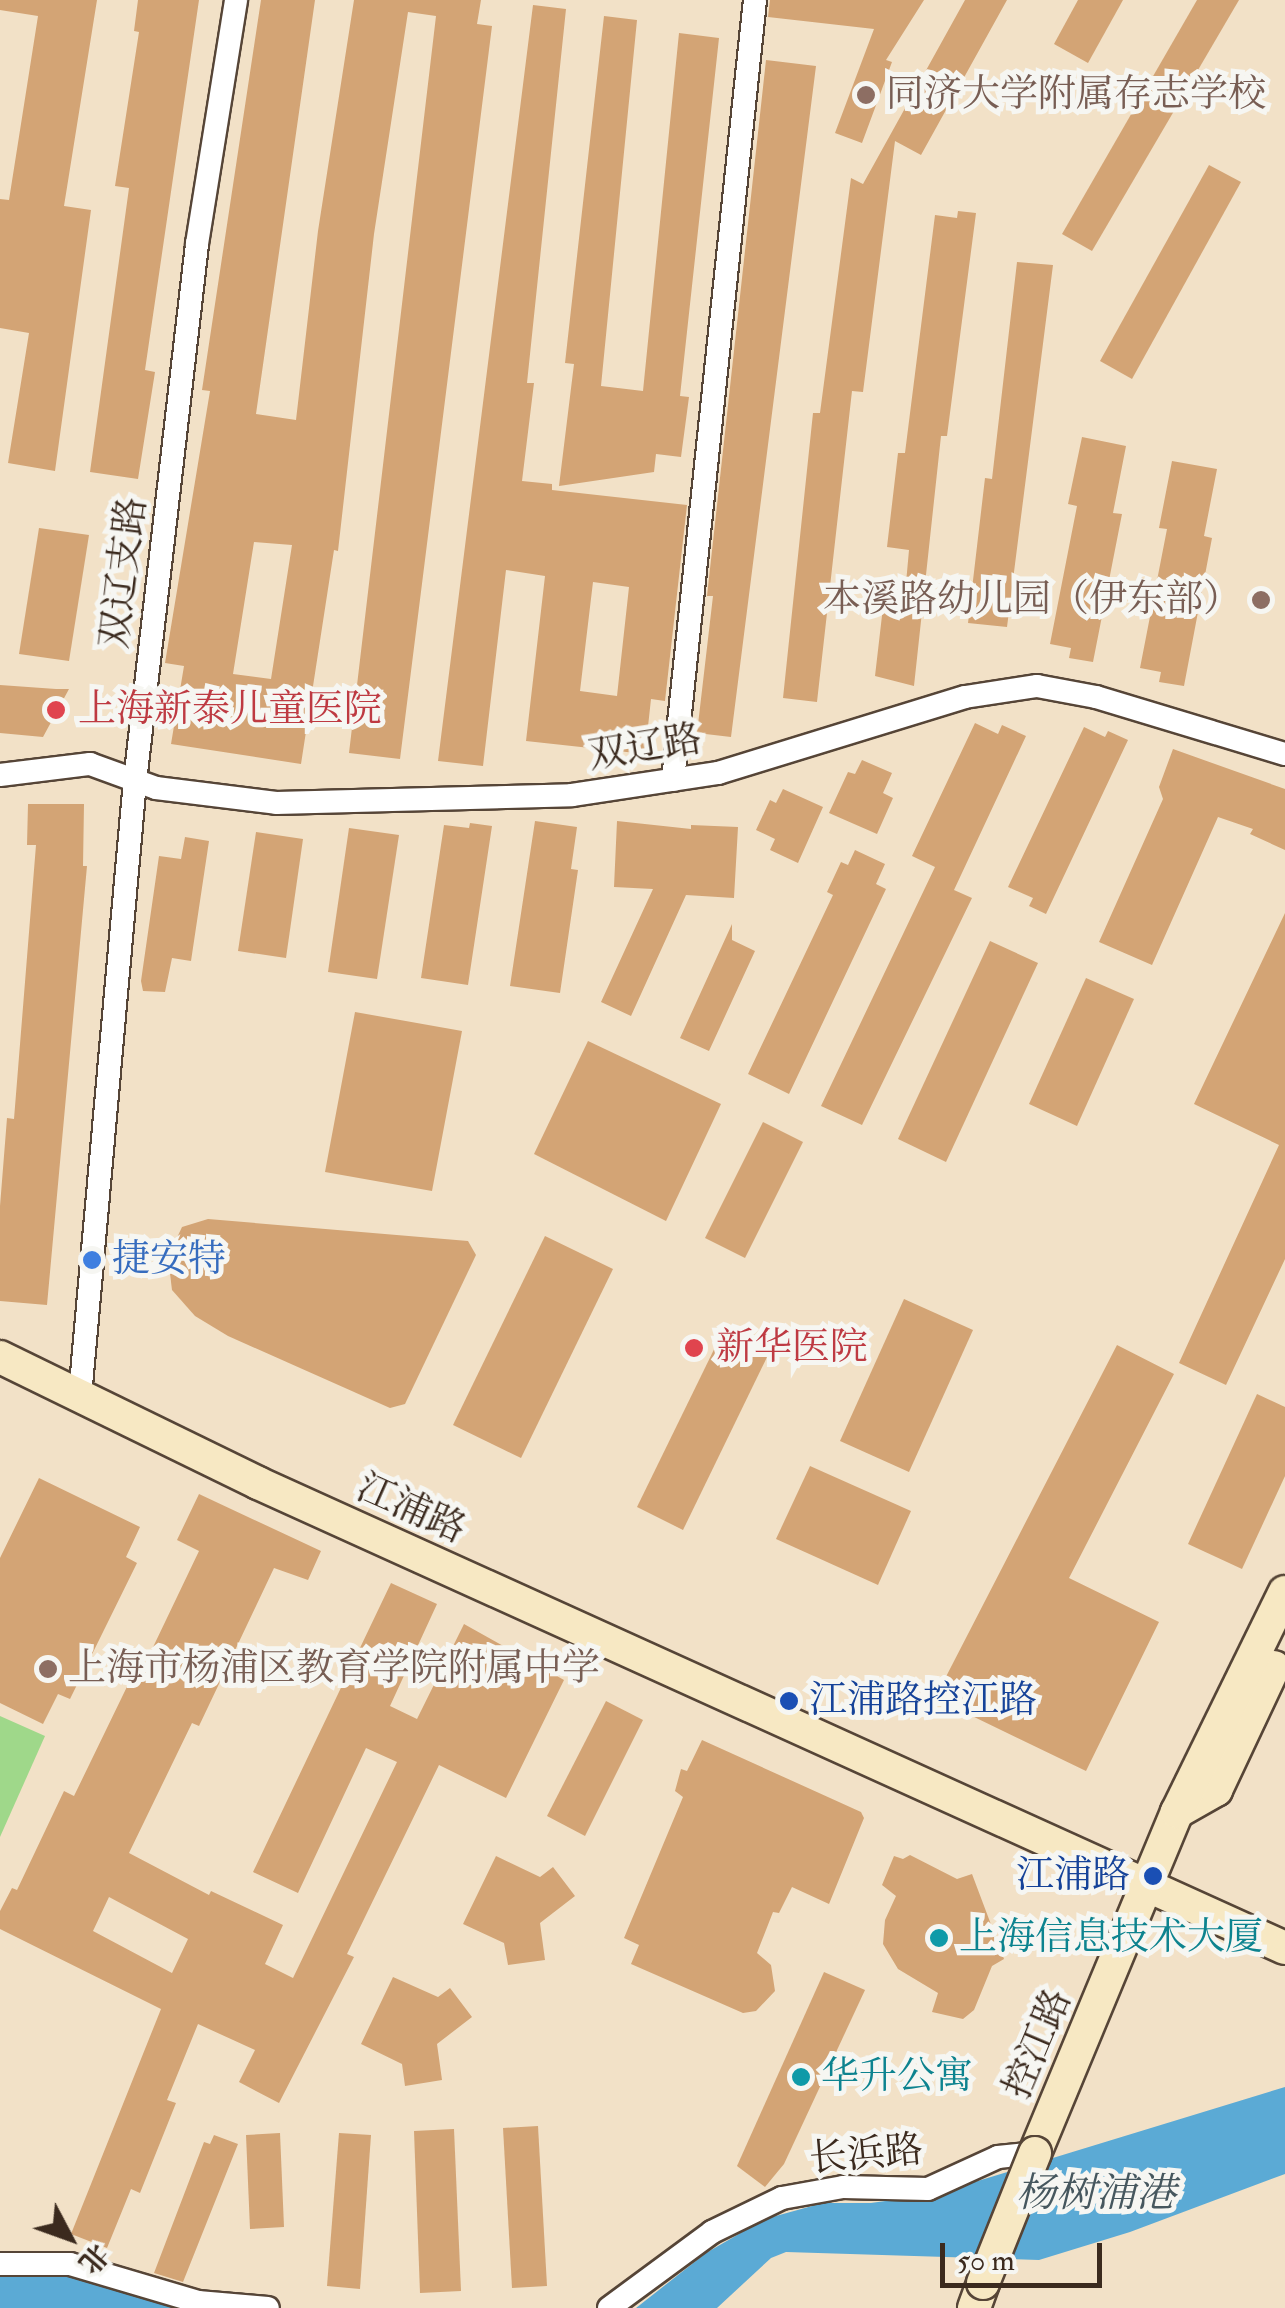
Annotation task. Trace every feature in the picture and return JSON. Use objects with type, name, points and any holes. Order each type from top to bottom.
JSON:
[{"type":"main road","name":"江浦路","points":[[0,1357],[292,1499],[1149,1883],[1285,1948]]},
{"type":"main road","name":"控江路","points":[[979,2296],[1177,1812],[1285,1592]]},
{"type":"main road","points":[[1177,1812],[1216,1790],[1285,1643]]},
{"type":"street","name":"双辽支路","points":[[80,1396],[135,781],[197,244],[236,0]]},
{"type":"street","points":[[673,780],[755,0]]},
{"type":"street","name":"双辽路","points":[[0,776],[90,764],[135,781],[212,798],[276,802],[572,795],[718,773],[965,697],[1037,686],[1096,696],[1285,754]]},
{"type":"street","name":"长浜路","points":[[610,2308],[712,2232],[782,2198],[844,2187],[928,2188],[998,2157],[1035,2153]]},
{"type":"street","points":[[0,2264],[70,2264],[198,2302],[268,2308]]},
{"type":"green space","points":[[0,1716],[45,1736],[0,1837]]},
{"type":"water","name":"杨树浦港","points":[[1285,2087],[1285,2174],[1130,2232],[1039,2260],[786,2252],[771,2258],[717,2308],[636,2308],[706,2253],[765,2219],[823,2203],[871,2203],[935,2194]]},
{"type":"water","points":[[0,2272],[67,2275],[193,2308],[0,2308]]},
{"type":"building","points":[[0,0],[97,0],[64,206],[91,210],[55,471],[8,463],[29,333],[0,328],[0,199],[9,200],[38,16],[0,10]]},
{"type":"building","points":[[138,0],[199,0],[145,370],[155,372],[138,479],[90,472],[129,188],[115,186],[139,32],[134,31]]},
{"type":"building","points":[[261,0],[315,0],[256,414],[296,420],[318,231],[354,0],[481,0],[477,24],[492,26],[400,759],[349,753],[436,16],[408,12],[374,234],[338,551],[334,550],[301,764],[171,744],[184,666],[165,663],[210,391],[202,390]],"holes":[[[254,542],[292,545],[271,679],[233,674]]]},
{"type":"building","points":[[770,0],[924,0],[886,60],[892,62],[862,143],[835,133],[874,29],[768,17]]},
{"type":"building","points":[[965,0],[1007,0],[921,155],[895,141],[863,392],[852,391],[817,702],[783,698],[813,413],[820,413],[851,178],[863,184]]},
{"type":"building","points":[[1078,0],[1123,0],[1088,63],[1054,44]]},
{"type":"building","points":[[1197,0],[1239,0],[1092,251],[1062,234]]},
{"type":"building","points":[[533,5],[566,9],[527,383],[534,383],[522,481],[552,484],[552,490],[687,505],[665,701],[651,699],[645,754],[526,741],[545,576],[506,570],[483,766],[438,761]],"holes":[[[593,582],[629,587],[617,696],[580,691]]]},
{"type":"building","points":[[604,16],[637,20],[601,386],[643,391],[679,33],[719,38],[680,396],[689,397],[681,457],[656,454],[654,472],[559,486],[574,364],[565,363]]},
{"type":"building","points":[[766,60],[816,66],[731,737],[697,733],[713,596],[707,596]]},
{"type":"building","points":[[1209,165],[1241,182],[1132,379],[1100,361]]},
{"type":"building","points":[[958,211],[976,213],[947,436],[941,436],[914,686],[875,676],[886,581],[906,583],[909,550],[887,547],[898,453],[905,453],[935,215],[957,218]]},
{"type":"building","points":[[1017,262],[1053,265],[1007,627],[968,623],[985,478],[992,479]]},
{"type":"building","points":[[1082,437],[1126,446],[1113,513],[1122,514],[1093,662],[1069,658],[1071,648],[1050,644],[1077,506],[1068,504]]},
{"type":"building","points":[[1172,461],[1217,469],[1204,536],[1212,538],[1184,686],[1159,682],[1161,672],[1140,668],[1167,529],[1159,528]]},
{"type":"building","points":[[39,528],[89,535],[69,661],[19,654]]},
{"type":"building","points":[[0,685],[69,689],[43,737],[0,733]]},
{"type":"building","points":[[975,723],[998,734],[1002,725],[1026,736],[954,890],[972,898],[862,1125],[821,1106],[935,867],[912,856]]},
{"type":"building","points":[[1084,727],[1105,737],[1108,731],[1128,740],[1046,914],[1029,906],[1033,898],[1008,887]]},
{"type":"building","points":[[1173,749],[1285,789],[1285,850],[1250,834],[1253,829],[1218,817],[1152,965],[1099,942],[1163,799],[1159,787]]},
{"type":"building","points":[[862,760],[892,773],[883,793],[893,798],[877,834],[829,813],[848,772],[855,774]]},
{"type":"building","points":[[783,789],[823,807],[798,863],[770,850],[775,839],[756,830],[770,800],[776,803]]},
{"type":"building","points":[[28,804],[84,804],[83,866],[87,866],[47,1305],[0,1301],[0,1206],[7,1118],[14,1119],[36,845],[27,845]]},
{"type":"building","points":[[535,821],[577,827],[571,869],[578,870],[560,993],[510,986]]},
{"type":"building","points":[[617,821],[691,829],[691,825],[738,827],[734,898],[686,895],[631,1016],[601,1002],[653,889],[614,887]]},
{"type":"building","points":[[470,823],[492,826],[468,985],[421,978],[444,825],[469,828]]},
{"type":"building","points":[[349,828],[399,835],[377,979],[328,972]]},
{"type":"building","points":[[256,832],[303,839],[286,958],[238,951]]},
{"type":"building","points":[[185,837],[209,841],[191,961],[172,958],[165,992],[143,991],[141,981],[159,856],[181,859]]},
{"type":"building","points":[[855,850],[885,864],[876,884],[886,889],[789,1094],[748,1074],[833,895],[827,892],[841,862],[848,865]]},
{"type":"building","points":[[1285,913],[1285,1259],[1226,1385],[1179,1363],[1279,1145],[1194,1104]]},
{"type":"building","points":[[732,924],[732,940],[755,951],[709,1051],[680,1038]]},
{"type":"building","points":[[990,941],[1038,963],[946,1162],[898,1139]]},
{"type":"building","points":[[1086,978],[1134,999],[1077,1126],[1029,1104]]},
{"type":"building","points":[[355,1012],[462,1031],[432,1191],[325,1172]]},
{"type":"building","points":[[588,1041],[721,1104],[666,1221],[534,1154]]},
{"type":"building","points":[[763,1122],[803,1142],[745,1258],[705,1238]]},
{"type":"building","points":[[208,1219],[468,1241],[476,1255],[405,1404],[390,1408],[228,1336],[195,1316],[172,1290],[168,1257],[182,1227]]},
{"type":"building","points":[[545,1236],[613,1269],[521,1458],[453,1425]]},
{"type":"building","points":[[904,1299],[973,1330],[909,1472],[840,1441]]},
{"type":"building","points":[[724,1329],[770,1351],[683,1530],[637,1507]]},
{"type":"building","points":[[1117,1345],[1174,1374],[1069,1578],[1159,1622],[1086,1771],[935,1698]]},
{"type":"building","points":[[1257,1394],[1285,1407],[1285,1476],[1242,1569],[1188,1544]]},
{"type":"building","points":[[810,1466],[911,1511],[878,1585],[776,1539]]},
{"type":"building","points":[[39,1478],[140,1527],[126,1557],[137,1563],[70,1699],[58,1694],[43,1724],[0,1703],[0,1558]]},
{"type":"building","points":[[199,1494],[321,1551],[308,1580],[274,1568],[199,1726],[192,1723],[129,1853],[209,1895],[211,1891],[283,1925],[265,1964],[293,1978],[397,1762],[366,1748],[298,1893],[253,1872],[391,1583],[437,1604],[390,1706],[417,1719],[464,1624],[564,1680],[506,1798],[439,1765],[347,1954],[354,1957],[279,2103],[239,2082],[255,2050],[198,2024],[167,2100],[176,2103],[140,2193],[131,2189],[107,2248],[71,2234],[161,2009],[0,1929],[0,1911],[12,1888],[17,1890],[64,1791],[74,1796],[138,1664],[144,1666],[199,1551],[177,1540]],"holes":[[[109,1897],[188,1939],[172,1973],[93,1931]]]},
{"type":"building","points":[[606,1701],[643,1720],[585,1836],[547,1816]]},
{"type":"building","points":[[702,1740],[861,1812],[864,1818],[829,1904],[792,1887],[779,1913],[773,1912],[757,1953],[771,1965],[775,1991],[756,2011],[743,2013],[631,1964],[639,1945],[624,1938],[683,1797],[675,1791],[681,1769],[687,1771]]},
{"type":"building","name":"上海信息技术大厦","points":[[910,1855],[957,1879],[972,1874],[1004,1959],[992,1966],[974,2010],[963,2019],[932,2012],[938,1993],[898,1969],[883,1944],[885,1920],[896,1896],[882,1885],[894,1856],[903,1859]]},
{"type":"building","points":[[496,1856],[540,1877],[553,1867],[575,1896],[540,1923],[545,1960],[508,1965],[504,1943],[463,1924]]},
{"type":"building","name":"华升公寓","points":[[824,1972],[865,1990],[784,2164],[765,2187],[737,2166]]},
{"type":"building","points":[[393,1977],[438,1997],[450,1988],[472,2017],[437,2044],[442,2080],[405,2086],[402,2064],[361,2044]]},
{"type":"building","points":[[538,2126],[547,2286],[512,2288],[503,2128]]},
{"type":"building","points":[[454,2129],[461,2291],[420,2293],[414,2131]]},
{"type":"building","points":[[280,2133],[284,2227],[250,2229],[246,2135]]},
{"type":"building","points":[[339,2133],[371,2135],[360,2289],[327,2286]]},
{"type":"building","points":[[214,2135],[238,2144],[183,2282],[154,2273],[204,2142],[210,2144]]},
{"type":"place","name":"同济大学附属存志学校","points":[[866,95]]},
{"type":"place","name":"本溪路幼儿园（伊东部）","points":[[1261,600]]},
{"type":"place","name":"上海新泰儿童医院","points":[[56,710]]},
{"type":"place","name":"捷安特","points":[[92,1260]]},
{"type":"place","name":"新华医院","points":[[694,1348]]},
{"type":"place","name":"上海市杨浦区教育学院附属中学","points":[[48,1669]]},
{"type":"place","name":"江浦路控江路","points":[[789,1701]]},
{"type":"place","name":"江浦路","points":[[1153,1876]]},
{"type":"place","name":"上海信息技术大厦","points":[[939,1938]]},
{"type":"place","name":"华升公寓","points":[[801,2077]]}]
